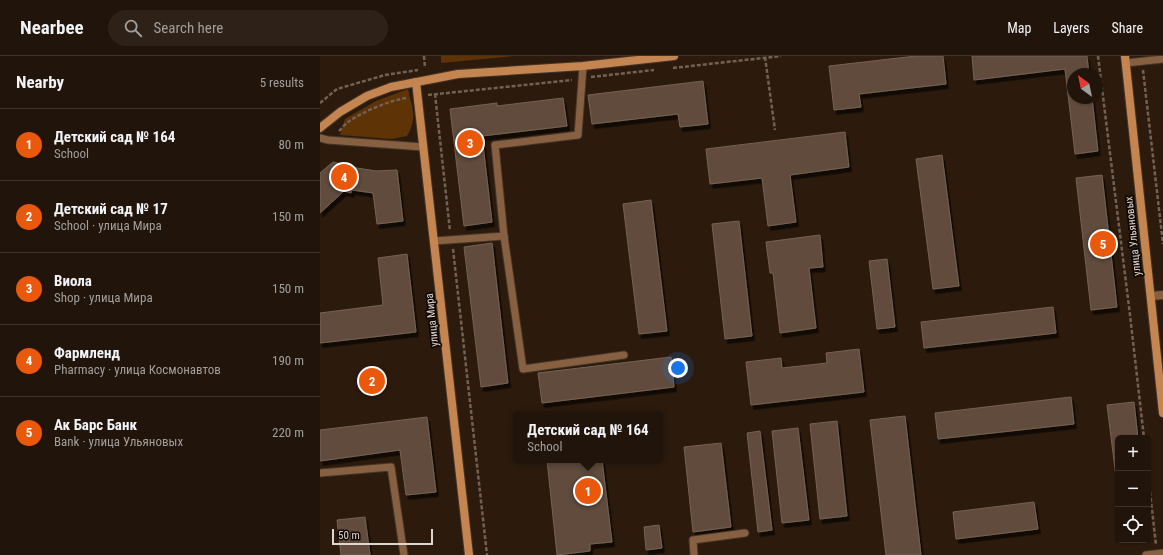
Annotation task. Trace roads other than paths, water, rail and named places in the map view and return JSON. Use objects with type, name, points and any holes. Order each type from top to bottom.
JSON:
[{"type":"main road","points":[[320,128],[340,112],[367,96],[391,87],[458,74],[583,66],[674,56]]},
{"type":"main road","name":"улица Ульяновых","points":[[1125,59],[1163,413]]},
{"type":"main road","name":"улица Мира","points":[[416,82],[469,555]]},
{"type":"street","points":[[1151,296],[1163,295]]},
{"type":"lane","points":[[1125,59],[1142,61],[1163,59]]},
{"type":"lane","points":[[583,66],[578,135],[495,145],[504,236],[522,369],[624,355]]},
{"type":"lane","points":[[320,138],[328,140],[423,147]]},
{"type":"lane","points":[[434,242],[504,236]]},
{"type":"lane","points":[[320,473],[391,467],[404,555]]},
{"type":"lane","points":[[694,555],[693,540],[745,532]]},
{"type":"lane","points":[[1146,555],[1160,553]]},
{"type":"place","name":"Виола","points":[[470,143]]},
{"type":"place","name":"Фармленд","points":[[344,177]]},
{"type":"place","name":"Ак Барс Банк","points":[[1103,244]]},
{"type":"place","name":"Детский сад № 17","points":[[372,381]]},
{"type":"place","name":"Детский сад № 164","points":[[588,491]]}]
